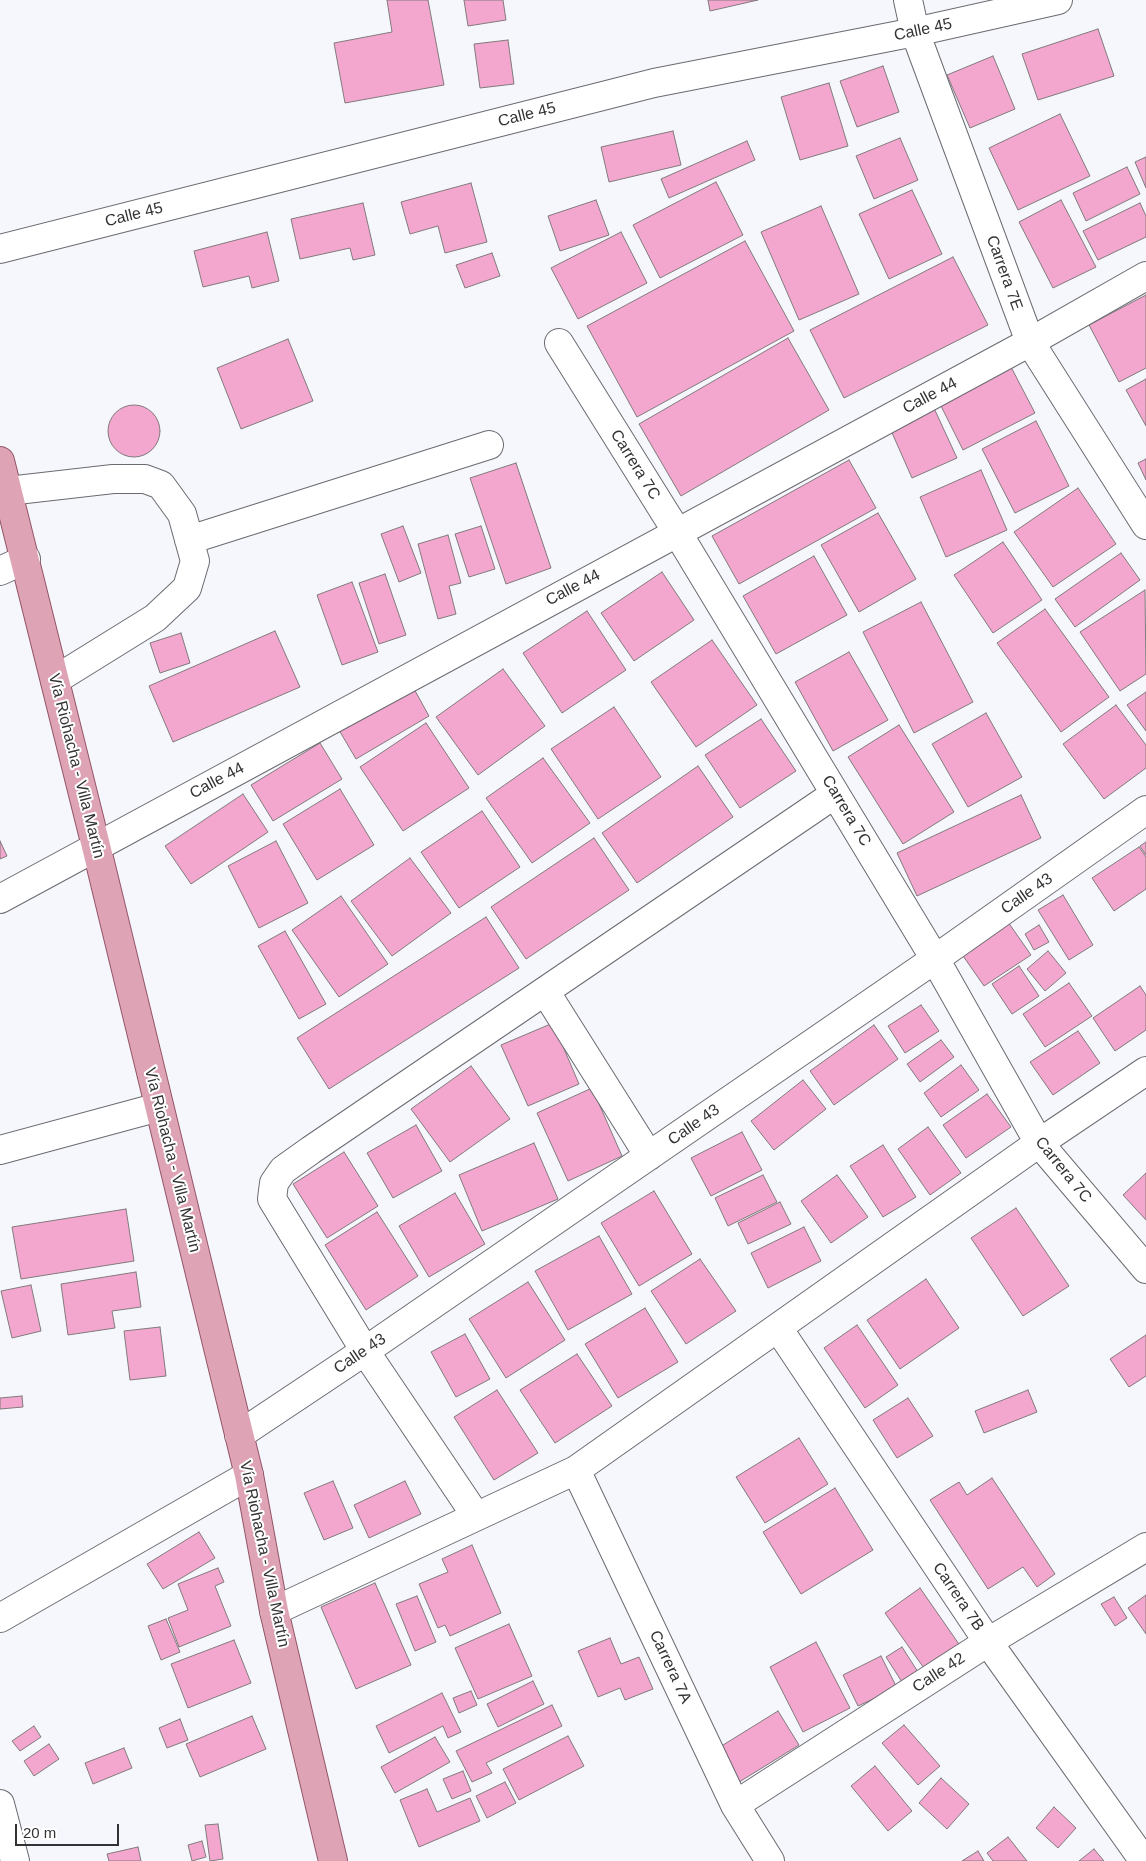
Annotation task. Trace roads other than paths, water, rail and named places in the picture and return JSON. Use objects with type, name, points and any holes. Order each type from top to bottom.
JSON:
[{"type":"main road","name":"Vía Riohacha - Villa Martín","points":[[0,461],[26,559],[249,1475],[274,1611],[334,1861]]},
{"type":"street","name":"Carrera 7E","points":[[908,0],[915,32],[1030,342],[1146,525]]},
{"type":"street","name":"Calle 45","points":[[0,249],[654,82],[915,32],[1058,0]]},
{"type":"street","name":"Calle 44","points":[[0,899],[1030,342],[1146,276]]},
{"type":"street","name":"Carrera 7C","points":[[559,343],[677,532],[935,959],[1039,1144],[1146,1269]]},
{"type":"street","points":[[190,540],[489,445]]},
{"type":"street","points":[[8,491],[113,479],[145,479],[162,484],[182,514],[190,540],[195,561],[187,588],[155,618],[55,680]]},
{"type":"street","points":[[0,571],[26,559]]},
{"type":"street","points":[[476,1516],[365,1350],[272,1199],[274,1183],[283,1170],[835,794]]},
{"type":"street","name":"Calle 43","points":[[239,1435],[935,959],[1146,810]]},
{"type":"street","points":[[545,992],[648,1156]]},
{"type":"street","points":[[274,1611],[576,1470],[1039,1144],[1146,1072]]},
{"type":"street","points":[[0,1150],[159,1108]]},
{"type":"street","name":"Carrera 7B","points":[[778,1328],[988,1642],[1144,1861]]},
{"type":"street","name":"Carrera 7A","points":[[576,1470],[735,1805],[770,1861]]},
{"type":"street","points":[[0,1618],[249,1475]]},
{"type":"street","name":"Calle 42","points":[[735,1805],[988,1642],[1146,1547]]},
{"type":"street","points":[[0,1804],[15,1861]]}]
